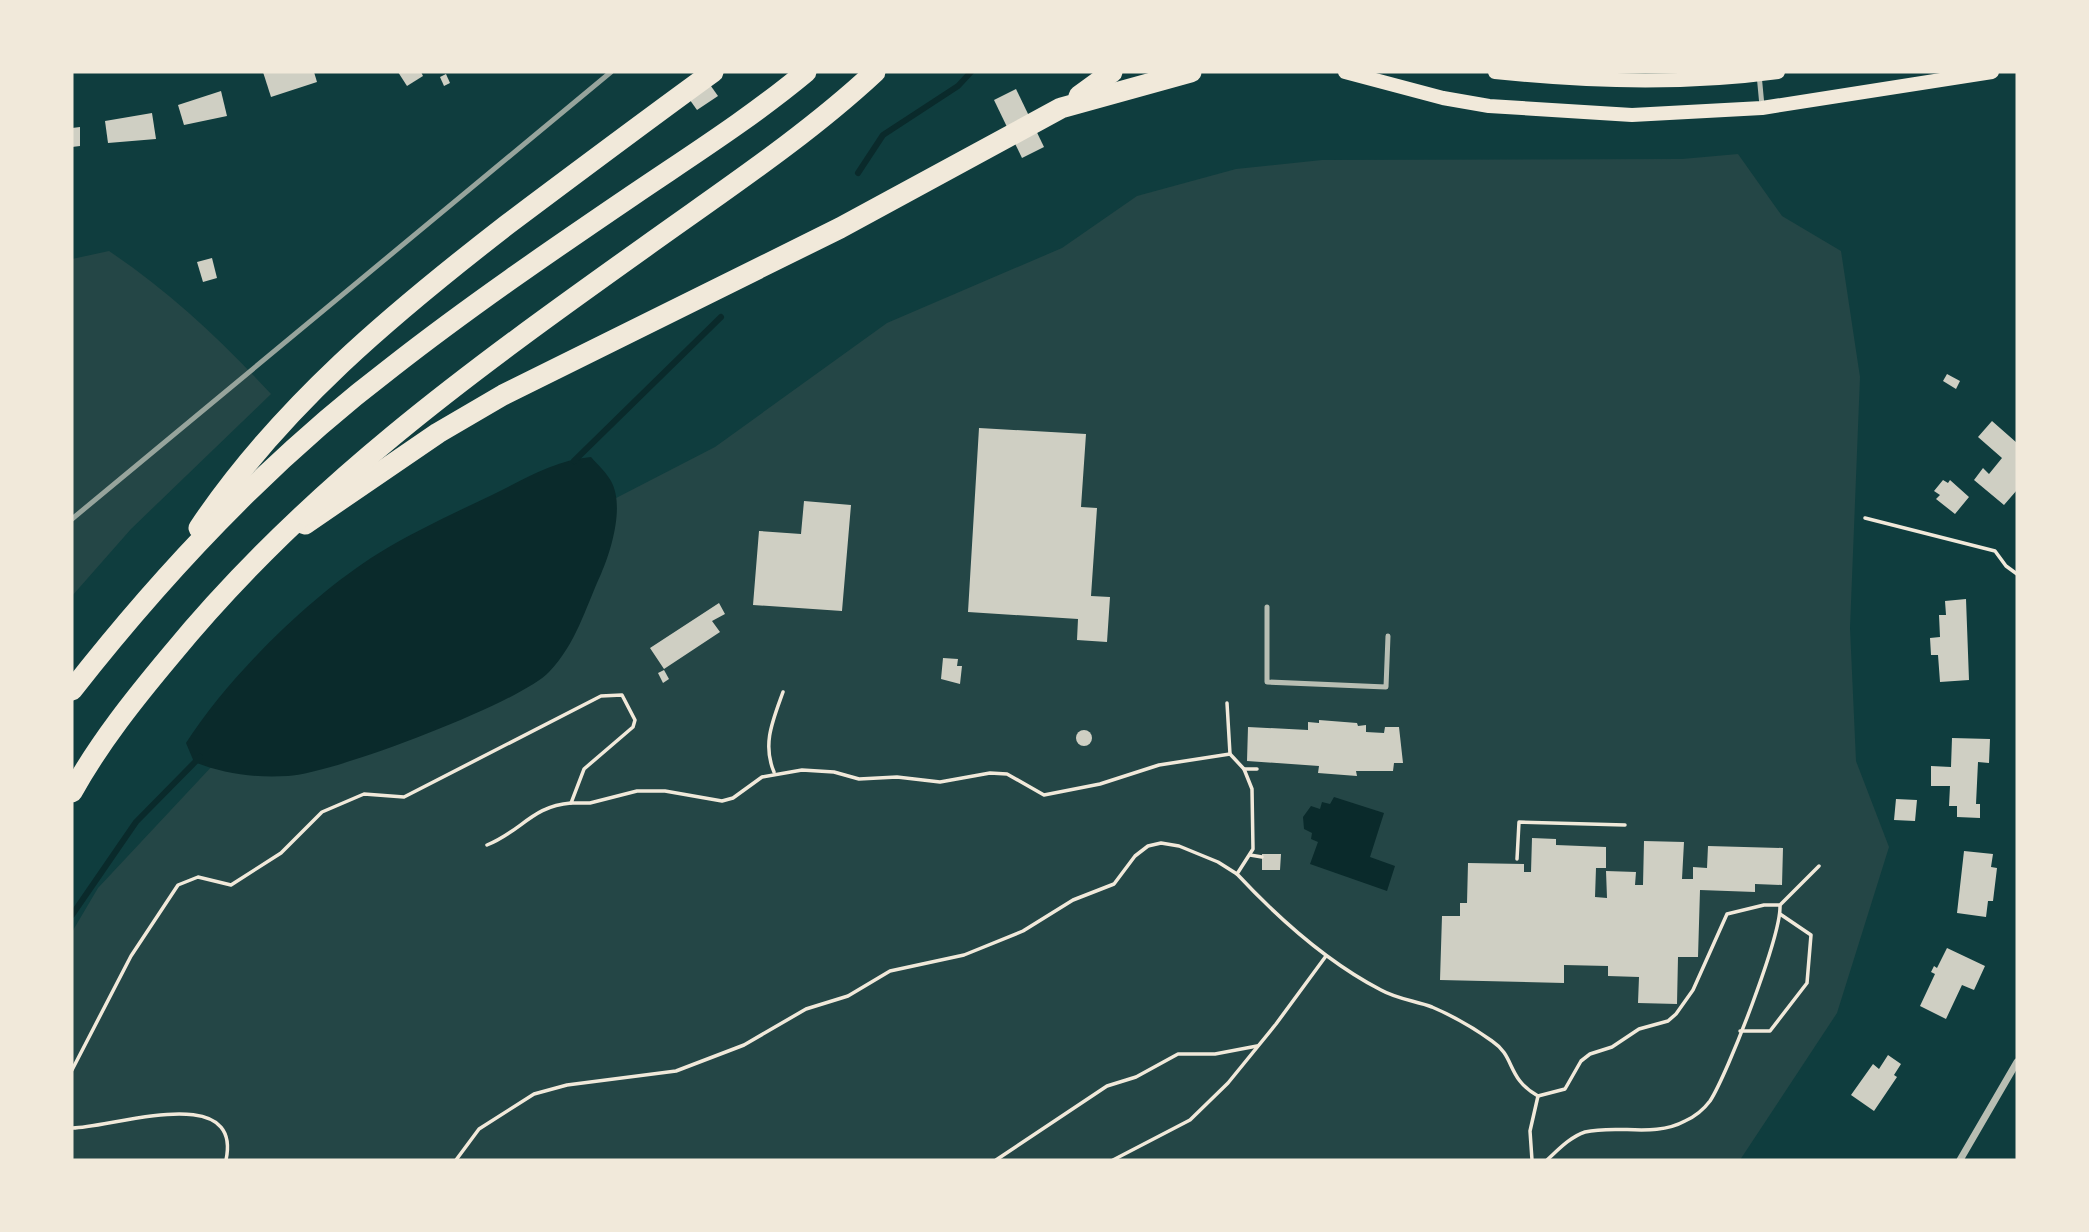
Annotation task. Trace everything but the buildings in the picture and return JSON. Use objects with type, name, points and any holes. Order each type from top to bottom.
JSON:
[{"type":"highway","points":[[166,576],[230,480],[318,383],[437,279],[713,72]]},
{"type":"highway","points":[[72,792],[148,682],[209,608],[324,491],[402,425],[805,131],[875,72]]},
{"type":"highway","points":[[258,556],[438,433],[503,395],[840,228],[1069,104],[1112,72]]},
{"type":"highway","points":[[1069,104],[1191,72]]},
{"type":"highway","points":[[72,690],[205,533],[291,452],[390,368],[800,76]]},
{"type":"main road","points":[[1345,72],[1443,98],[1527,110],[1632,116],[1762,108],[1992,72]]},
{"type":"main road","points":[[1495,72],[1552,78],[1651,81],[1778,72]]},
{"type":"street","points":[[1960,1160],[2017,1062]]},
{"type":"lane","points":[[1759,74],[1762,108]]},
{"type":"lane","points":[[1267,607],[1267,682],[1385,687],[1388,636]]},
{"type":"path","points":[[1865,518],[1995,551],[2017,575]]},
{"type":"path","points":[[774,772],[768,758],[768,738],[783,692]]},
{"type":"path","points":[[72,1070],[131,956],[178,885],[198,877],[231,885],[281,853],[322,812],[364,794],[404,797],[601,696],[622,695],[635,720],[633,727],[584,769],[571,803]]},
{"type":"path","points":[[1227,704],[1230,754],[1244,769],[1252,789],[1254,849],[1237,874]]},
{"type":"path","points":[[487,845],[503,838],[550,804],[590,803],[638,791],[665,791],[722,801],[774,772],[802,770],[834,772],[859,779],[897,777],[940,782],[990,773],[1007,774],[1044,795],[1100,784],[1159,765],[1230,754]]},
{"type":"path","points":[[1244,769],[1257,769]]},
{"type":"path","points":[[1517,859],[1519,822],[1625,825]]},
{"type":"path","points":[[456,1160],[479,1129],[534,1094],[567,1085],[676,1071],[744,1045],[806,1009],[848,996],[890,971],[964,955],[1023,931],[1073,900],[1114,884],[1135,856],[1148,846],[1161,844],[1179,846],[1218,862],[1237,874],[1261,900],[1326,956],[1385,992],[1432,1007],[1494,1042],[1511,1064],[1515,1079],[1538,1097]]},
{"type":"path","points":[[1250,855],[1262,857]]},
{"type":"path","points":[[1547,1160],[1567,1142],[1585,1132],[1669,1127],[1697,1113],[1709,1101],[1740,1031],[1776,933],[1780,905],[1819,866]]},
{"type":"path","points":[[1538,1097],[1565,1089],[1581,1061],[1590,1054],[1612,1048],[1639,1030],[1659,1024],[1676,1014],[1693,990],[1727,914],[1764,905],[1780,905]]},
{"type":"path","points":[[1740,1031],[1770,1031],[1807,983],[1811,935],[1780,914]]},
{"type":"path","points":[[1113,1160],[1190,1120],[1228,1083],[1326,956]]},
{"type":"path","points":[[996,1160],[1107,1086],[1136,1077],[1178,1054],[1214,1054],[1258,1045]]},
{"type":"path","points":[[1532,1160],[1530,1131],[1538,1097]]},
{"type":"path","points":[[72,1128],[160,1112],[210,1119],[224,1131],[228,1150],[226,1160]]},
{"type":"shaded area","points":[[1738,154],[1782,216],[1841,251],[1860,377],[1850,628],[1856,761],[1889,847],[1837,1013],[1740,1160],[72,1160],[72,932],[98,888],[214,764],[496,560],[715,447],[887,323],[1062,248],[1137,196],[1236,169],[1322,160],[1682,159]]},
{"type":"shaded area","points":[[109,251],[153,283],[194,318],[271,394],[131,529],[72,596],[72,259]]},
{"type":"shaded area","points":[[591,457],[609,478],[615,491],[615,528],[605,564],[579,626],[566,650],[549,672],[502,701],[465,718],[382,750],[311,772],[288,776],[251,776],[217,770],[194,762],[186,743],[225,691],[299,614],[353,570],[406,537],[540,471]]},
{"type":"shaded area","points":[[1334,797],[1384,813],[1370,857],[1395,866],[1387,891],[1310,864],[1318,842],[1311,839],[1312,833],[1304,829],[1303,817],[1311,806],[1320,809],[1322,802],[1330,804]]},
{"type":"waterway","points":[[858,173],[883,135],[958,86],[971,72]]},
{"type":"waterway","points":[[574,461],[721,317]]},
{"type":"waterway","points":[[72,915],[136,822],[200,757]]},
{"type":"railway","points":[[72,519],[611,72]]}]
